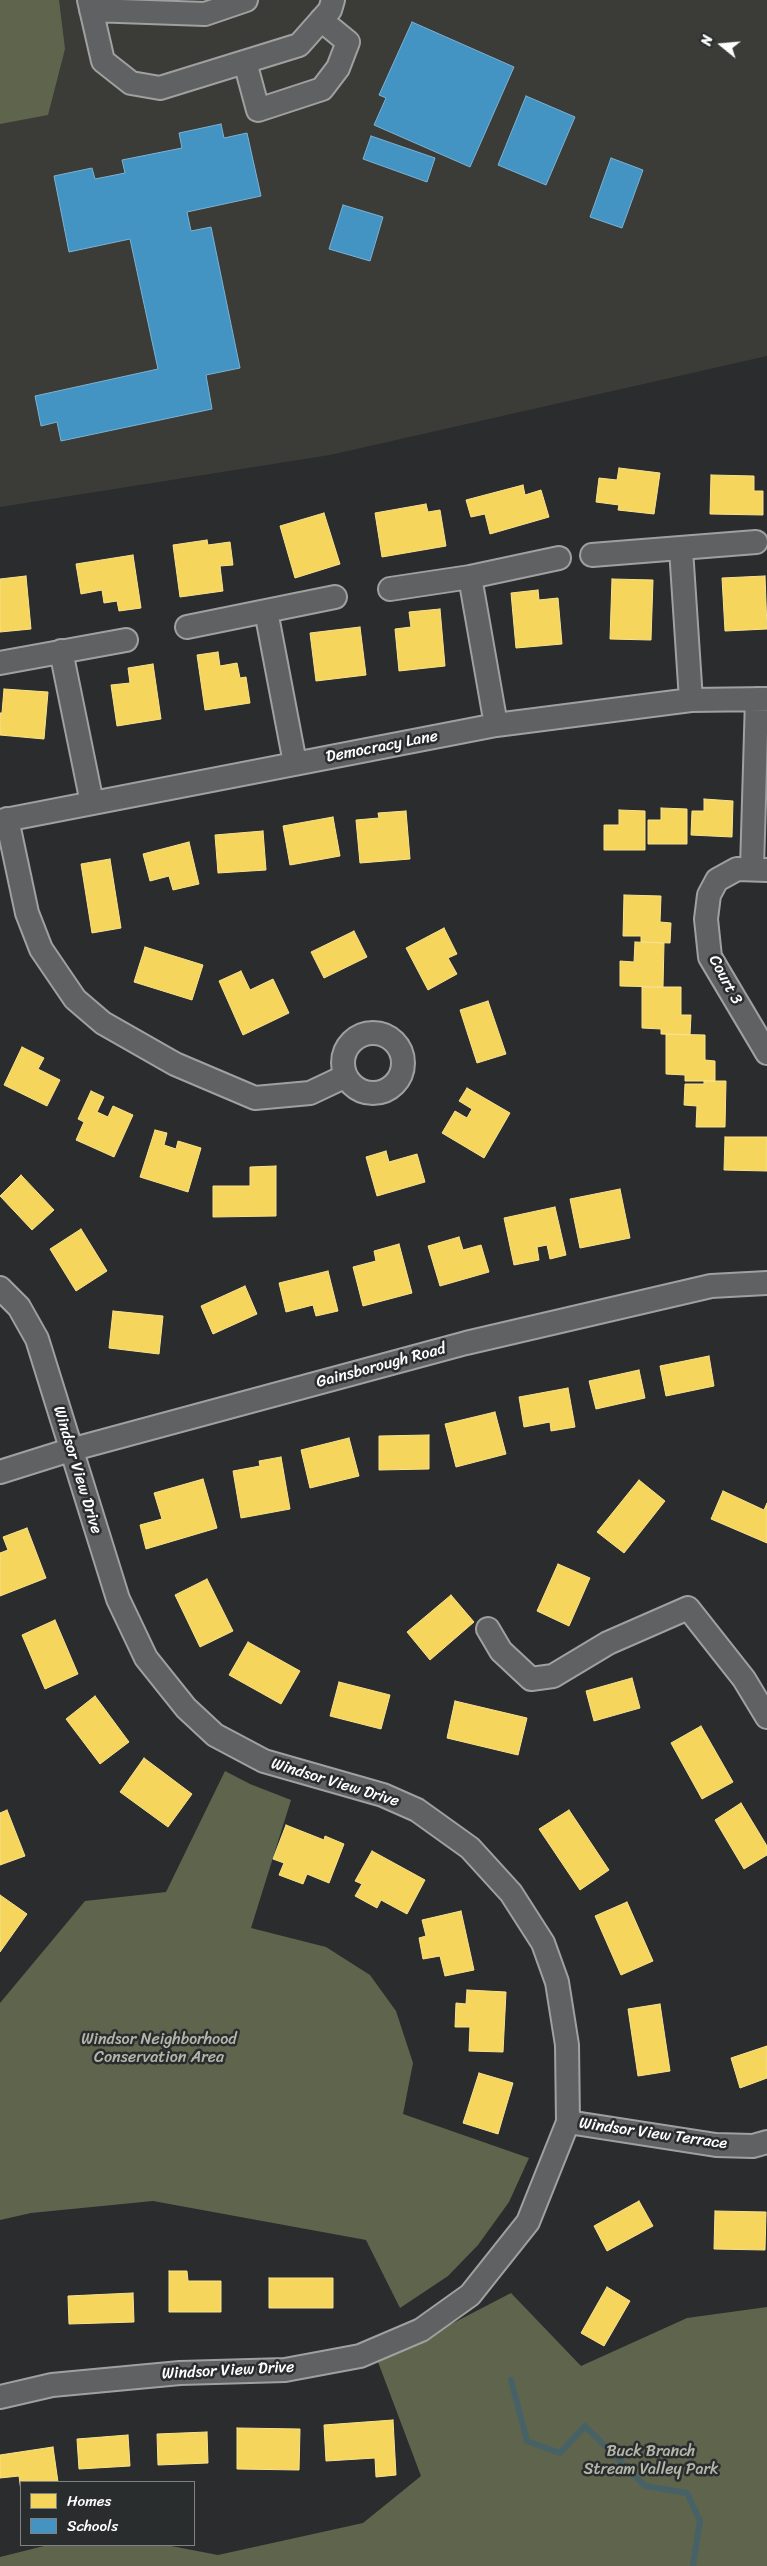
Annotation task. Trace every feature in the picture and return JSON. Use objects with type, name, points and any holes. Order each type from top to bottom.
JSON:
[{"type":"street","points":[[246,0],[205,14],[90,5],[102,61],[131,83],[160,88],[299,45],[330,10],[333,0]]},
{"type":"street","points":[[245,62],[258,110],[322,89],[338,68],[348,42],[321,20]]},
{"type":"street","points":[[592,555],[756,542]]},
{"type":"street","points":[[681,549],[691,700]]},
{"type":"street","points":[[390,590],[470,577],[559,558]]},
{"type":"street","points":[[470,577],[496,724]]},
{"type":"street","points":[[187,627],[335,597]]},
{"type":"street","points":[[266,610],[295,764]]},
{"type":"street","points":[[0,663],[126,640]]},
{"type":"street","points":[[61,651],[92,803]]},
{"type":"street","name":"Democracy Lane","points":[[4,820],[496,724],[691,700],[762,699]]},
{"type":"street","name":"Court 3","points":[[762,699],[759,869],[737,869],[717,880],[709,895],[706,919],[710,957],[767,1053]]},
{"type":"street","points":[[4,820],[26,913],[41,949],[75,998],[103,1023],[175,1064],[255,1098],[310,1093],[346,1076]]},
{"type":"street","name":"Gainsborough Road","points":[[0,1472],[70,1450],[466,1343],[711,1286],[767,1283]]},
{"type":"street","name":"Windsor View Drive","points":[[0,1288],[19,1307],[37,1339],[70,1450],[118,1599],[146,1658],[186,1708],[216,1735],[264,1761],[384,1795],[417,1810],[470,1848],[511,1894],[543,1943],[557,1982],[567,2044],[568,2122],[528,2222],[470,2295],[421,2330],[360,2356],[285,2370],[180,2373],[72,2383],[52,2385],[0,2397]]},
{"type":"street","points":[[488,1629],[502,1651],[531,1679],[553,1676],[608,1643],[688,1608],[744,1679],[767,1718]]},
{"type":"street","name":"Windsor View Terrace","points":[[568,2122],[716,2145],[753,2146],[767,2142]]},
{"type":"shaded area","points":[[0,0],[767,0],[767,356],[330,455],[0,507]]},
{"type":"green space","points":[[0,0],[59,0],[65,49],[48,115],[0,124]]},
{"type":"green space","name":"Windsor Neighborhood Conservation Area","points":[[225,1771],[250,1784],[291,1800],[251,1928],[326,1947],[370,1975],[396,2011],[413,2063],[403,2114],[529,2158],[509,2202],[478,2245],[448,2276],[400,2308],[366,2240],[153,2201],[31,2213],[0,2220],[0,2003],[85,1901],[166,1892]]},
{"type":"green space","name":"Buck Branch Stream Valley Park","points":[[511,2293],[581,2366],[687,2318],[767,2307],[767,2566],[0,2566],[0,2557],[44,2546],[171,2546],[218,2555],[363,2523],[421,2476],[378,2362]]},
{"type":"building: Homes","points":[[619,468],[660,473],[654,514],[618,510],[619,505],[596,502],[599,478],[617,480]]},
{"type":"building: Homes","points":[[711,475],[754,476],[754,491],[763,491],[763,515],[710,514]]},
{"type":"building: Homes","points":[[523,485],[525,495],[541,490],[549,517],[490,534],[485,514],[471,517],[466,500]]},
{"type":"building: Homes","points":[[426,504],[428,512],[440,510],[446,546],[382,557],[375,513]]},
{"type":"building: Homes","points":[[324,513],[340,564],[295,578],[280,526]]},
{"type":"building: Homes","points":[[207,540],[208,545],[230,542],[233,565],[220,566],[223,591],[180,597],[173,545]]},
{"type":"building: Homes","points":[[133,555],[141,608],[119,611],[117,601],[104,603],[102,590],[81,594],[76,564]]},
{"type":"building: Homes","points":[[26,576],[31,629],[0,632],[0,579]]},
{"type":"building: Homes","points":[[765,576],[767,629],[725,631],[722,578]]},
{"type":"building: Homes","points":[[612,579],[653,580],[651,640],[610,639]]},
{"type":"building: Homes","points":[[538,590],[539,600],[558,598],[562,644],[516,648],[511,593]]},
{"type":"building: Homes","points":[[440,609],[445,666],[399,671],[395,629],[411,627],[409,612]]},
{"type":"building: Homes","points":[[360,627],[366,675],[316,681],[310,633]]},
{"type":"building: Homes","points":[[218,652],[220,666],[237,663],[240,678],[246,677],[250,703],[205,710],[197,655]]},
{"type":"building: Homes","points":[[153,664],[161,719],[117,726],[111,685],[130,683],[128,668]]},
{"type":"building: Homes","points":[[4,689],[48,692],[44,739],[0,735],[0,713],[2,713]]},
{"type":"building: Homes","points":[[704,799],[733,801],[732,837],[691,835],[692,811],[704,811]]},
{"type":"building: Homes","points":[[661,808],[687,809],[687,844],[648,844],[648,820],[661,820]]},
{"type":"building: Homes","points":[[619,810],[645,811],[645,850],[604,850],[604,825],[619,825]]},
{"type":"building: Homes","points":[[406,811],[410,859],[360,863],[356,820],[379,818],[378,813]]},
{"type":"building: Homes","points":[[333,817],[340,856],[290,865],[283,826]]},
{"type":"building: Homes","points":[[263,831],[266,870],[218,873],[215,835]]},
{"type":"building: Homes","points":[[189,842],[199,884],[173,890],[169,876],[150,881],[143,854]]},
{"type":"building: Homes","points":[[110,859],[121,928],[92,933],[81,864]]},
{"type":"building: Homes","points":[[624,895],[661,896],[660,922],[671,923],[670,943],[641,942],[641,936],[623,936]]},
{"type":"building: Homes","points":[[444,928],[457,954],[448,958],[457,974],[428,990],[406,948]]},
{"type":"building: Homes","points":[[354,931],[367,957],[324,978],[311,952]]},
{"type":"building: Homes","points":[[635,942],[664,943],[663,987],[620,986],[620,961],[634,962]]},
{"type":"building: Homes","points":[[145,947],[203,965],[192,1000],[134,982]]},
{"type":"building: Homes","points":[[241,971],[250,990],[273,979],[289,1013],[243,1035],[219,981]]},
{"type":"building: Homes","points":[[642,987],[681,987],[681,1015],[691,1015],[690,1035],[661,1034],[661,1029],[642,1028]]},
{"type":"building: Homes","points":[[488,1001],[506,1054],[477,1063],[460,1010]]},
{"type":"building: Homes","points":[[666,1034],[705,1035],[705,1060],[715,1061],[715,1081],[685,1081],[685,1075],[666,1074]]},
{"type":"building: Homes","points":[[22,1047],[44,1058],[38,1069],[60,1080],[47,1106],[4,1085]]},
{"type":"building: Homes","points":[[704,1081],[726,1081],[725,1127],[696,1127],[697,1106],[684,1105],[685,1084],[704,1084]]},
{"type":"building: Homes","points":[[467,1088],[510,1113],[484,1158],[442,1133],[455,1111],[467,1118],[472,1109],[459,1101]]},
{"type":"building: Homes","points":[[91,1091],[104,1097],[97,1112],[108,1117],[113,1106],[133,1115],[114,1157],[76,1140],[84,1122],[78,1119]]},
{"type":"building: Homes","points":[[155,1130],[167,1133],[164,1145],[176,1149],[178,1141],[201,1148],[188,1192],[140,1177]]},
{"type":"building: Homes","points":[[725,1137],[767,1137],[767,1171],[724,1170]]},
{"type":"building: Homes","points":[[386,1151],[389,1162],[417,1154],[425,1182],[377,1196],[366,1157]]},
{"type":"building: Homes","points":[[276,1166],[276,1216],[213,1217],[213,1186],[250,1186],[250,1167]]},
{"type":"building: Homes","points":[[21,1175],[54,1210],[32,1230],[0,1196]]},
{"type":"building: Homes","points":[[620,1189],[630,1238],[580,1248],[570,1199]]},
{"type":"building: Homes","points":[[555,1207],[566,1255],[550,1259],[547,1245],[537,1247],[539,1260],[514,1265],[504,1218]]},
{"type":"building: Homes","points":[[81,1229],[107,1271],[76,1291],[50,1249]]},
{"type":"building: Homes","points":[[459,1237],[463,1250],[481,1245],[489,1272],[440,1286],[428,1246]]},
{"type":"building: Homes","points":[[399,1244],[412,1293],[363,1306],[353,1267],[376,1261],[374,1251]]},
{"type":"building: Homes","points":[[328,1271],[338,1311],[316,1316],[313,1305],[286,1312],[279,1283]]},
{"type":"building: Homes","points":[[245,1286],[257,1314],[213,1334],[201,1306]]},
{"type":"building: Homes","points":[[113,1311],[163,1316],[159,1354],[109,1348]]},
{"type":"building: Homes","points":[[709,1356],[714,1386],[666,1396],[660,1366]]},
{"type":"building: Homes","points":[[639,1370],[645,1398],[596,1409],[589,1381]]},
{"type":"building: Homes","points":[[568,1388],[575,1427],[551,1431],[550,1422],[524,1427],[519,1397]]},
{"type":"building: Homes","points":[[495,1412],[506,1454],[456,1467],[445,1424]]},
{"type":"building: Homes","points":[[429,1435],[429,1469],[379,1470],[379,1436]]},
{"type":"building: Homes","points":[[349,1438],[359,1476],[310,1488],[301,1450]]},
{"type":"building: Homes","points":[[281,1457],[290,1509],[241,1518],[233,1471],[260,1466],[259,1461]]},
{"type":"building: Homes","points":[[203,1479],[217,1528],[146,1549],[140,1525],[162,1519],[154,1493]]},
{"type":"building: Homes","points":[[639,1480],[665,1501],[624,1553],[597,1532]]},
{"type":"building: Homes","points":[[723,1491],[764,1510],[767,1503],[767,1543],[711,1519]]},
{"type":"building: Homes","points":[[27,1528],[46,1578],[0,1596],[0,1553],[8,1550],[3,1537]]},
{"type":"building: Homes","points":[[558,1564],[590,1578],[569,1626],[537,1611]]},
{"type":"building: Homes","points":[[207,1579],[233,1631],[200,1647],[175,1595]]},
{"type":"building: Homes","points":[[451,1595],[474,1622],[430,1660],[407,1632]]},
{"type":"building: Homes","points":[[55,1620],[78,1674],[45,1689],[22,1635]]},
{"type":"building: Homes","points":[[248,1642],[300,1671],[281,1704],[229,1675]]},
{"type":"building: Homes","points":[[632,1678],[640,1708],[594,1721],[586,1691]]},
{"type":"building: Homes","points":[[339,1682],[390,1695],[381,1729],[330,1716]]},
{"type":"building: Homes","points":[[95,1696],[129,1742],[100,1764],[66,1719]]},
{"type":"building: Homes","points":[[455,1701],[527,1718],[518,1755],[447,1738]]},
{"type":"building: Homes","points":[[701,1726],[733,1782],[702,1799],[671,1743]]},
{"type":"building: Homes","points":[[144,1758],[192,1794],[168,1827],[120,1792]]},
{"type":"building: Homes","points":[[741,1803],[767,1846],[767,1855],[744,1869],[715,1820]]},
{"type":"building: Homes","points":[[7,1810],[25,1856],[0,1865],[0,1813]]},
{"type":"building: Homes","points":[[569,1810],[609,1870],[580,1890],[539,1829]]},
{"type":"building: Homes","points":[[286,1825],[324,1840],[325,1836],[344,1844],[329,1883],[307,1874],[303,1884],[279,1875],[284,1863],[273,1859]]},
{"type":"building: Homes","points":[[372,1851],[425,1880],[407,1914],[381,1900],[377,1908],[355,1896],[362,1884],[355,1881]]},
{"type":"building: Homes","points":[[0,1895],[27,1914],[0,1952]]},
{"type":"building: Homes","points":[[627,1902],[653,1961],[621,1975],[595,1916]]},
{"type":"building: Homes","points":[[461,1911],[474,1970],[445,1976],[440,1956],[423,1959],[419,1938],[426,1936],[422,1920]]},
{"type":"building: Homes","points":[[467,1990],[506,1992],[503,2052],[469,2051],[470,2027],[455,2027],[456,2003],[466,2004]]},
{"type":"building: Homes","points":[[660,2004],[670,2071],[638,2076],[628,2009]]},
{"type":"building: Homes","points":[[767,2046],[767,2078],[740,2088],[731,2058]]},
{"type":"building: Homes","points":[[479,2073],[513,2083],[498,2134],[463,2123]]},
{"type":"building: Homes","points":[[639,2201],[653,2226],[607,2251],[594,2226]]},
{"type":"building: Homes","points":[[715,2211],[766,2212],[765,2250],[714,2249]]},
{"type":"building: Homes","points":[[169,2271],[187,2271],[188,2281],[221,2281],[221,2312],[169,2312]]},
{"type":"building: Homes","points":[[269,2278],[333,2278],[333,2308],[269,2308]]},
{"type":"building: Homes","points":[[607,2287],[630,2301],[604,2346],[581,2333]]},
{"type":"building: Homes","points":[[133,2293],[134,2322],[69,2324],[68,2296]]},
{"type":"building: Homes","points":[[393,2420],[396,2475],[376,2477],[375,2458],[326,2461],[324,2425]]},
{"type":"building: Homes","points":[[237,2428],[300,2429],[299,2470],[237,2469]]},
{"type":"building: Homes","points":[[207,2432],[208,2463],[158,2465],[157,2434]]},
{"type":"building: Homes","points":[[128,2435],[130,2466],[79,2469],[77,2439]]},
{"type":"building: Homes","points":[[53,2447],[58,2481],[20,2481],[20,2484],[19,2476],[0,2478],[0,2455]]},
{"type":"building: Schools","points":[[412,22],[514,67],[470,167],[374,125],[386,98],[379,95]]},
{"type":"building: Schools","points":[[526,96],[575,117],[546,185],[498,165]]},
{"type":"building: Schools","points":[[221,124],[224,138],[247,133],[261,196],[187,212],[191,231],[211,227],[240,368],[206,375],[212,409],[61,441],[57,422],[41,426],[35,396],[158,369],[130,239],[69,252],[54,176],[92,168],[95,179],[125,173],[122,160],[182,148],[179,133]]},
{"type":"building: Schools","points":[[371,136],[435,158],[427,182],[363,159]]},
{"type":"building: Schools","points":[[611,158],[643,170],[622,228],[590,217]]},
{"type":"building: Schools","points":[[343,205],[383,217],[370,261],[329,249]]},
{"type":"waterway","points":[[511,2380],[527,2441],[560,2453],[585,2426],[645,2486],[687,2493],[700,2521],[693,2566]]}]
